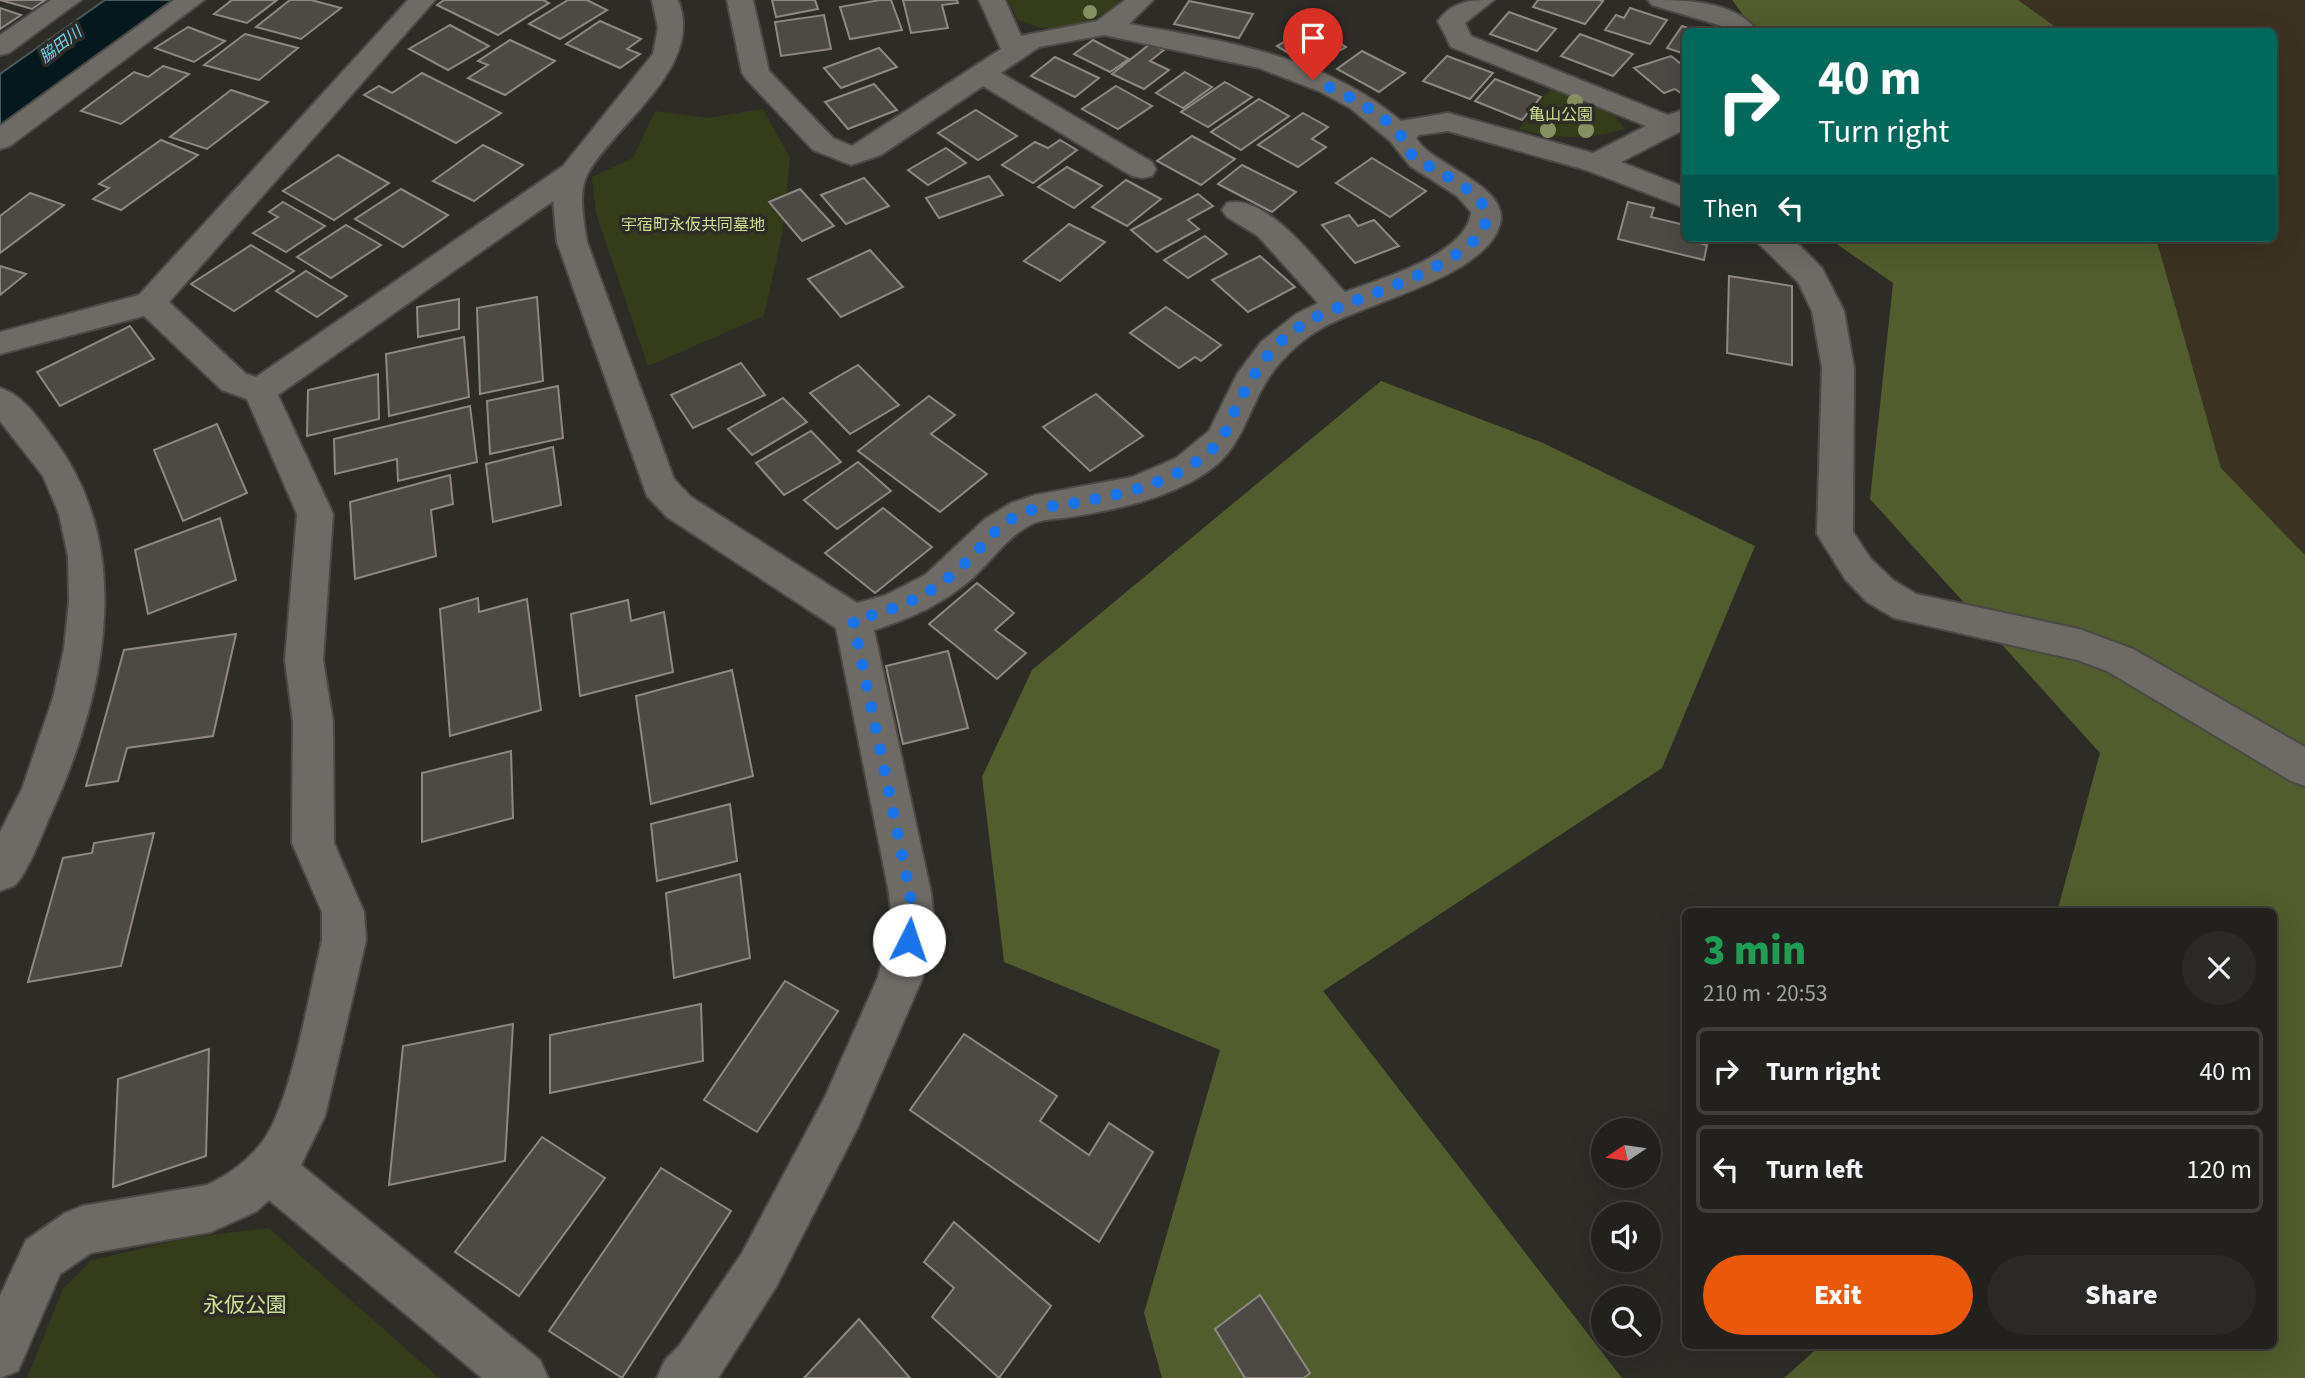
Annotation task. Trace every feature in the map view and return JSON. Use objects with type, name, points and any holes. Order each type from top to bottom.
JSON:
[{"type":"street","points":[[0,47],[68,0]]},
{"type":"street","points":[[0,140],[191,0]]},
{"type":"street","points":[[0,343],[150,303],[422,0]]},
{"type":"street","points":[[260,391],[573,173],[666,55],[672,34],[672,15],[665,0]]},
{"type":"street","points":[[740,0],[756,72],[822,144],[850,156],[872,149],[1031,41],[1104,27],[1117,21],[1140,0]]},
{"type":"street","points":[[992,0],[1016,52]]},
{"type":"street","points":[[1480,0],[1451,21],[1460,41],[1678,122]]},
{"type":"street","points":[[1661,0],[1731,20],[1740,28]]},
{"type":"street","points":[[853,620],[901,608],[936,588],[966,563],[1002,523],[1026,511],[1137,490],[1179,472],[1220,442],[1255,369],[1269,352],[1315,317],[1444,262],[1472,242],[1485,225],[1487,210],[1478,196],[1409,153],[1401,136],[1360,103],[1342,93],[1254,57],[1104,27]]},
{"type":"street","points":[[983,74],[1142,169]]},
{"type":"street","points":[[1401,136],[1410,128],[1448,122],[1596,163],[1682,197]]},
{"type":"street","points":[[1596,163],[1678,122]]},
{"type":"street","points":[[573,173],[567,203],[572,242],[659,486],[678,507],[853,620],[910,893],[913,920],[900,979],[841,1113],[759,1270],[697,1364],[683,1378]]},
{"type":"street","points":[[1237,210],[1269,229],[1340,307]]},
{"type":"street","points":[[1774,242],[1784,248],[1811,276],[1828,311],[1838,368],[1835,534],[1858,569],[1880,591],[1907,607],[2079,645],[2120,660],[2305,768]]},
{"type":"street","points":[[0,1353],[43,1257],[82,1230],[211,1208],[240,1194],[277,1162],[302,1116],[344,940],[343,912],[313,843],[313,722],[304,660],[315,514],[260,391],[234,382],[150,303]]},
{"type":"street","points":[[0,400],[27,426],[56,468],[77,515],[90,579],[81,660],[58,752],[0,871]]},
{"type":"street","points":[[269,1169],[522,1378]]},
{"type":"shaded area","points":[[2018,0],[2305,0],[2305,555],[2221,468],[2157,242],[2277,242],[2277,28],[2057,28]]},
{"type":"green space","points":[[1008,0],[1120,0],[1096,17],[1075,25],[1044,28],[1018,20]]},
{"type":"green space","points":[[1732,0],[2018,0],[2057,28],[1753,28]]},
{"type":"green space","name":"亀山公園","points":[[1552,87],[1609,108],[1625,129],[1599,135],[1559,137],[1519,129]]},
{"type":"green space","name":"宇宿町永仮共同墓地","points":[[763,109],[790,158],[782,235],[764,316],[648,366],[596,214],[592,177],[633,158],[655,111],[708,118]]},
{"type":"green space","points":[[1834,242],[2157,242],[2221,468],[2305,555],[2305,1378],[1784,1378],[1817,1349],[2277,1349],[2277,908],[2058,908],[2100,753],[1870,499],[1893,283]]},
{"type":"green space","points":[[1381,381],[1543,443],[1755,546],[1662,768],[1323,991],[1591,1338],[1591,1356],[1605,1356],[1622,1378],[1162,1378],[1144,1313],[1220,1050],[1004,962],[982,777],[1032,670]]},
{"type":"green space","name":"永仮公園","points":[[269,1228],[439,1378],[27,1378],[63,1289],[92,1260],[187,1238]]},
{"type":"water","name":"脇田川","points":[[105,0],[179,0],[0,130],[0,74]]},
{"type":"building","points":[[0,0],[45,0],[32,9]]},
{"type":"building","points":[[232,0],[277,0],[247,23],[214,14]]},
{"type":"building","points":[[290,0],[311,0],[341,8],[301,39],[256,27]]},
{"type":"building","points":[[444,0],[543,0],[549,3],[498,35],[437,5]]},
{"type":"building","points":[[568,0],[587,0],[607,10],[560,39],[529,24]]},
{"type":"building","points":[[772,0],[815,0],[818,9],[776,17]]},
{"type":"building","points":[[891,0],[902,30],[850,39],[840,7]]},
{"type":"building","points":[[903,0],[957,0],[958,3],[942,5],[948,28],[911,33]]},
{"type":"building","points":[[1538,0],[1603,1],[1585,24],[1533,7]]},
{"type":"building","points":[[1189,1],[1253,14],[1239,38],[1174,24]]},
{"type":"building","points":[[0,8],[21,15],[0,29]]},
{"type":"building","points":[[1630,8],[1667,20],[1650,44],[1605,30],[1616,15],[1624,18]]},
{"type":"building","points":[[1509,12],[1556,29],[1537,51],[1490,34]]},
{"type":"building","points":[[824,15],[831,49],[781,56],[775,22]]},
{"type":"building","points":[[600,21],[641,39],[627,49],[640,54],[620,68],[566,44]]},
{"type":"building","points":[[450,25],[489,46],[448,70],[409,49]]},
{"type":"building","points":[[1312,26],[1346,47],[1311,67],[1277,46]]},
{"type":"building","points":[[1682,26],[1688,28],[1682,28],[1682,53],[1667,48]]},
{"type":"building","points":[[188,27],[225,41],[194,62],[155,48]]},
{"type":"building","points":[[245,34],[298,48],[259,80],[204,65]]},
{"type":"building","points":[[1580,34],[1633,54],[1613,76],[1561,56]]},
{"type":"building","points":[[510,40],[555,61],[505,95],[468,78],[488,65],[478,61]]},
{"type":"building","points":[[1093,40],[1129,59],[1110,72],[1074,54]]},
{"type":"building","points":[[1150,44],[1164,50],[1150,61],[1169,70],[1144,89],[1112,74]]},
{"type":"building","points":[[879,48],[897,67],[841,88],[824,68]]},
{"type":"building","points":[[1362,51],[1405,73],[1379,92],[1337,69]]},
{"type":"building","points":[[1447,56],[1493,73],[1470,99],[1423,81]]},
{"type":"building","points":[[1671,56],[1682,65],[1682,94],[1675,89],[1664,93],[1634,68]]},
{"type":"building","points":[[1055,57],[1099,78],[1075,97],[1031,76]]},
{"type":"building","points":[[163,66],[189,74],[121,124],[81,111],[134,72],[148,77]]},
{"type":"building","points":[[1185,72],[1212,87],[1183,108],[1156,93]]},
{"type":"building","points":[[422,73],[501,113],[456,143],[364,95],[379,86],[392,93]]},
{"type":"building","points":[[1495,79],[1541,97],[1522,120],[1475,101]]},
{"type":"building","points":[[1225,82],[1252,97],[1208,127],[1181,112]]},
{"type":"building","points":[[874,84],[897,110],[848,129],[825,102]]},
{"type":"building","points":[[1116,86],[1152,106],[1118,129],[1082,109]]},
{"type":"building","points":[[231,90],[268,102],[207,149],[170,137]]},
{"type":"building","points":[[1259,99],[1289,116],[1241,150],[1211,132]]},
{"type":"building","points":[[976,110],[1017,136],[978,160],[938,133]]},
{"type":"building","points":[[1303,113],[1328,127],[1312,139],[1326,147],[1298,167],[1258,145]]},
{"type":"building","points":[[1192,136],[1235,159],[1201,185],[1157,161]]},
{"type":"building","points":[[161,140],[198,155],[121,210],[93,199],[109,188],[99,184]]},
{"type":"building","points":[[1060,140],[1077,150],[1033,183],[1002,165],[1035,142],[1048,148]]},
{"type":"building","points":[[483,145],[523,165],[474,201],[433,181]]},
{"type":"building","points":[[946,148],[966,163],[928,185],[908,170]]},
{"type":"building","points":[[338,155],[389,183],[334,220],[283,191]]},
{"type":"building","points":[[1372,158],[1426,191],[1390,217],[1336,183]]},
{"type":"building","points":[[1242,165],[1296,192],[1272,212],[1218,184]]},
{"type":"building","points":[[1067,167],[1102,186],[1074,208],[1038,187]]},
{"type":"building","points":[[989,176],[1003,195],[939,218],[926,198]]},
{"type":"building","points":[[864,178],[889,206],[846,224],[821,195]]},
{"type":"building","points":[[1126,180],[1161,199],[1127,226],[1092,207]]},
{"type":"building","points":[[401,189],[448,215],[403,247],[355,219]]},
{"type":"building","points":[[800,189],[834,226],[802,241],[769,202]]},
{"type":"building","points":[[30,193],[64,205],[0,253],[0,216]]},
{"type":"building","points":[[1198,194],[1213,206],[1188,220],[1199,229],[1157,252],[1131,230]]},
{"type":"building","points":[[283,202],[325,226],[286,252],[253,233],[278,217],[269,212]]},
{"type":"building","points":[[1628,202],[1654,208],[1651,217],[1682,224],[1682,242],[1707,245],[1704,260],[1618,239]]},
{"type":"building","points":[[1349,215],[1358,226],[1374,220],[1399,246],[1355,263],[1322,225]]},
{"type":"building","points":[[1069,224],[1105,242],[1060,281],[1024,261]]},
{"type":"building","points":[[346,225],[381,245],[331,278],[297,257]]},
{"type":"building","points":[[1205,236],[1227,254],[1188,278],[1164,260]]},
{"type":"building","points":[[251,245],[294,271],[234,311],[191,284]]},
{"type":"building","points":[[870,250],[903,287],[841,317],[808,279]]},
{"type":"building","points":[[1260,256],[1295,287],[1248,312],[1212,280]]},
{"type":"building","points":[[0,266],[26,274],[0,295]]},
{"type":"building","points":[[306,271],[347,296],[317,317],[276,291]]},
{"type":"building","points":[[1729,276],[1792,286],[1792,365],[1727,353]]},
{"type":"building","points":[[537,297],[543,381],[480,394],[477,308]]},
{"type":"building","points":[[459,299],[459,329],[418,337],[417,307]]},
{"type":"building","points":[[1166,307],[1221,345],[1201,361],[1195,357],[1179,368],[1130,333]]},
{"type":"building","points":[[130,326],[154,359],[60,406],[37,372]]},
{"type":"building","points":[[464,337],[469,397],[389,416],[386,354]]},
{"type":"building","points":[[741,363],[765,395],[693,428],[671,395]]},
{"type":"building","points":[[858,365],[899,405],[850,434],[810,393]]},
{"type":"building","points":[[378,374],[379,419],[307,436],[308,390]]},
{"type":"building","points":[[558,386],[563,438],[490,454],[487,401]]},
{"type":"building","points":[[1096,394],[1143,436],[1090,471],[1043,427]]},
{"type":"building","points":[[929,396],[955,415],[931,434],[987,474],[940,512],[858,451]]},
{"type":"building","points":[[783,398],[807,422],[752,455],[728,429]]},
{"type":"building","points":[[470,406],[477,462],[398,481],[397,459],[335,474],[334,439]]},
{"type":"building","points":[[217,424],[247,493],[183,521],[154,450]]},
{"type":"building","points":[[811,431],[841,462],[784,495],[756,463]]},
{"type":"building","points":[[553,447],[561,505],[493,522],[486,464]]},
{"type":"building","points":[[858,462],[891,491],[837,529],[804,500]]},
{"type":"building","points":[[450,475],[453,504],[431,510],[436,556],[355,579],[350,502]]},
{"type":"building","points":[[883,508],[932,547],[875,593],[825,553]]},
{"type":"building","points":[[220,518],[236,580],[148,614],[135,550]]},
{"type":"building","points":[[977,583],[1014,613],[995,630],[1026,653],[997,679],[929,624]]},
{"type":"building","points":[[478,598],[479,612],[527,599],[541,710],[450,736],[440,609]]},
{"type":"building","points":[[628,600],[631,621],[664,612],[673,672],[580,696],[571,614]]},
{"type":"building","points":[[236,634],[213,736],[127,748],[118,781],[86,786],[124,650]]},
{"type":"building","points":[[948,651],[968,728],[903,744],[886,666]]},
{"type":"building","points":[[732,670],[753,776],[651,804],[636,696]]},
{"type":"building","points":[[511,751],[513,818],[422,842],[422,773]]},
{"type":"building","points":[[730,804],[737,861],[657,881],[651,824]]},
{"type":"building","points":[[154,833],[121,966],[28,982],[63,858],[92,853],[94,843]]},
{"type":"building","points":[[740,874],[750,958],[674,978],[666,893]]},
{"type":"building","points":[[785,981],[838,1011],[757,1132],[704,1100]]},
{"type":"building","points":[[701,1004],[703,1061],[550,1093],[550,1035]]},
{"type":"building","points":[[513,1024],[505,1161],[389,1185],[403,1046]]},
{"type":"building","points":[[964,1034],[1057,1096],[1040,1121],[1089,1155],[1109,1123],[1153,1152],[1099,1242],[910,1110]]},
{"type":"building","points":[[209,1049],[206,1156],[113,1187],[118,1079]]},
{"type":"building","points":[[542,1137],[605,1178],[519,1296],[455,1252]]},
{"type":"building","points":[[661,1168],[731,1211],[622,1378],[549,1331]]},
{"type":"building","points":[[954,1222],[1051,1306],[999,1378],[932,1317],[954,1288],[924,1262]]},
{"type":"building","points":[[1260,1295],[1310,1373],[1304,1378],[1245,1378],[1215,1329]]},
{"type":"building","points":[[859,1319],[910,1378],[804,1378]]},
{"type":"route","points":[[909,940],[913,920],[910,893],[853,620],[901,608],[936,588],[966,563],[982,542],[1002,523],[1026,511],[1137,490],[1179,472],[1220,442],[1255,369],[1269,352],[1293,331],[1315,317],[1444,262],[1465,248],[1485,225],[1487,210],[1478,196],[1409,153],[1401,136],[1360,103],[1313,80]]}]
